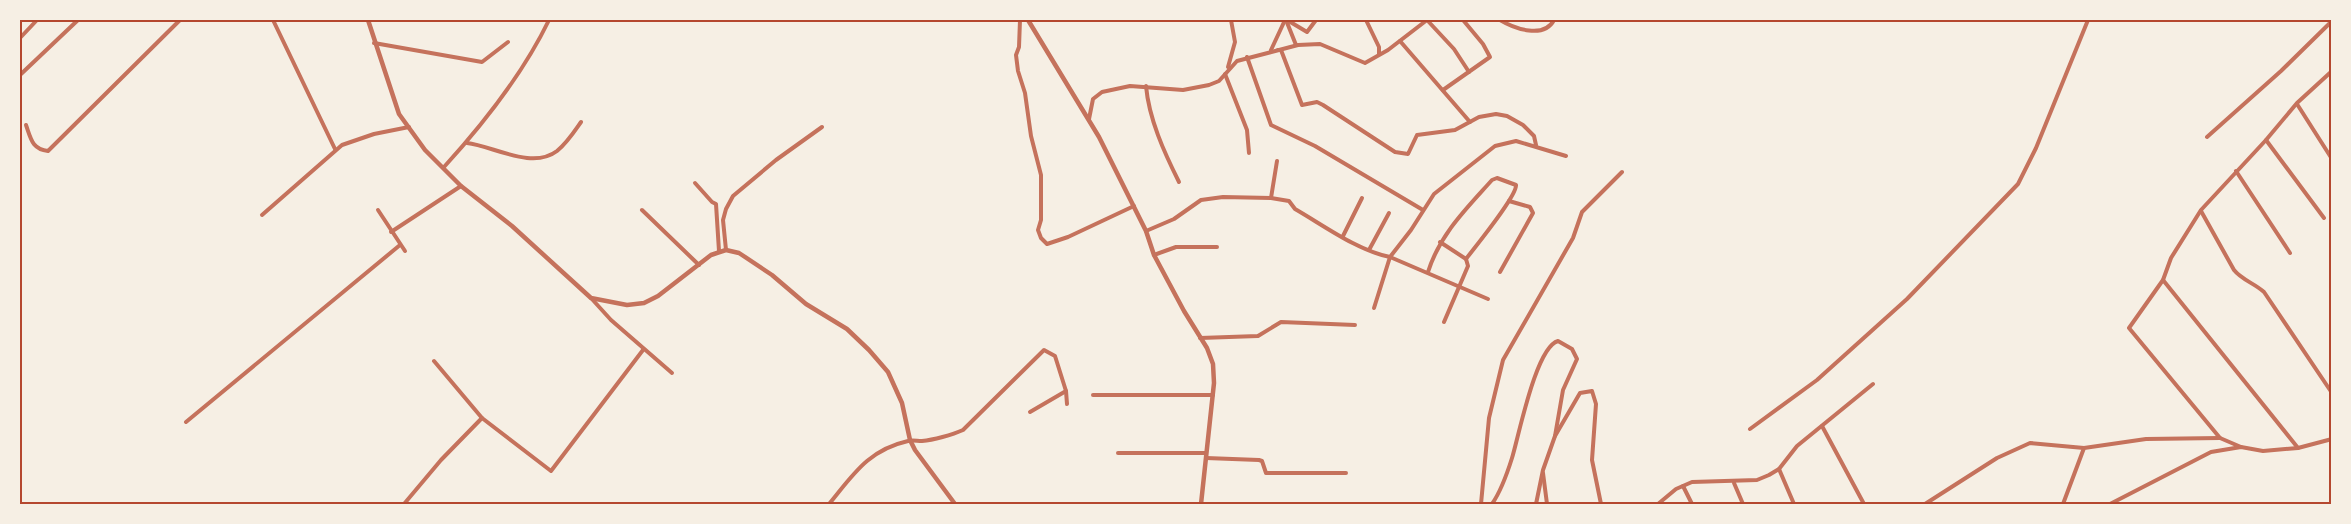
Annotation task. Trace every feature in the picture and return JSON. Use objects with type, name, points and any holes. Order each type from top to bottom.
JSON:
[{"type":"street","points":[[20,38],[36,20]]},
{"type":"street","points":[[20,75],[78,20]]},
{"type":"street","points":[[26,125],[33,144],[39,150],[48,151],[180,20]]},
{"type":"street","points":[[273,20],[335,149]]},
{"type":"street","points":[[368,20],[399,114],[424,150],[462,186],[512,226],[591,298],[643,350],[672,373]]},
{"type":"street","points":[[444,167],[466,143],[511,84],[549,20]]},
{"type":"street","points":[[1020,20],[1020,47],[1016,55],[1025,93],[1031,136],[1041,175],[1041,217],[1038,230],[1041,238],[1047,244],[1068,237],[1134,206]]},
{"type":"street","points":[[1028,20],[1089,119],[1146,231],[1154,255],[1207,348],[1213,364],[1213,395],[1202,504]]},
{"type":"street","points":[[1231,20],[1235,42],[1226,72],[1247,130],[1249,153]]},
{"type":"street","points":[[1286,20],[1307,32]]},
{"type":"street","points":[[1286,20],[1296,45]]},
{"type":"street","points":[[1271,51],[1286,20]]},
{"type":"street","points":[[1306,44],[1307,32],[1316,20]]},
{"type":"street","points":[[1366,20],[1379,48],[1378,55]]},
{"type":"street","points":[[1089,119],[1090,106],[1097,94],[1130,86],[1183,90],[1215,83],[1235,62],[1296,45],[1324,46],[1362,63],[1400,41],[1427,20],[1454,49],[1469,72]]},
{"type":"street","points":[[1443,90],[1490,56],[1464,20]]},
{"type":"street","points":[[1500,20],[1515,29],[1543,31],[1554,20]]},
{"type":"street","points":[[1750,429],[1817,380],[1907,299],[2018,184],[2040,138],[2088,20]]},
{"type":"street","points":[[2207,137],[2331,21]]},
{"type":"street","points":[[1400,41],[1470,122]]},
{"type":"street","points":[[374,43],[482,62],[508,42]]},
{"type":"street","points":[[1278,49],[1281,50],[1301,104],[1317,102],[1323,105],[1395,152],[1408,154],[1417,135],[1455,130],[1485,115],[1501,114],[1523,125],[1534,136],[1536,146]]},
{"type":"street","points":[[1247,57],[1271,125],[1315,146],[1423,210]]},
{"type":"street","points":[[2220,438],[2129,328],[2163,280],[2171,258],[2201,210],[2297,103],[2331,74]]},
{"type":"street","points":[[1146,86],[1147,101],[1179,182]]},
{"type":"street","points":[[2297,103],[2331,159]]},
{"type":"street","points":[[466,143],[523,157],[550,154],[561,147],[581,122]]},
{"type":"street","points":[[726,250],[723,220],[726,208],[733,196],[776,160],[822,127]]},
{"type":"street","points":[[262,214],[335,149],[347,142],[374,134],[410,128]]},
{"type":"street","points":[[2266,140],[2324,218]]},
{"type":"street","points":[[1374,308],[1389,257],[1411,230],[1434,194],[1495,146],[1516,141],[1566,156]]},
{"type":"street","points":[[1271,198],[1277,161]]},
{"type":"street","points":[[2236,171],[2290,253]]},
{"type":"street","points":[[1481,504],[1489,418],[1503,360],[1573,238],[1582,212],[1622,172]]},
{"type":"street","points":[[1428,272],[1440,242],[1494,179],[1516,185],[1517,189],[1509,201],[1466,259]]},
{"type":"street","points":[[695,183],[716,204],[719,251]]},
{"type":"street","points":[[391,232],[462,186]]},
{"type":"street","points":[[1146,231],[1174,219],[1201,200],[1223,197],[1271,198],[1289,201],[1295,209],[1369,250],[1428,272],[1488,299]]},
{"type":"street","points":[[1343,236],[1362,198]]},
{"type":"street","points":[[1500,272],[1533,213],[1530,207],[1509,201]]},
{"type":"street","points":[[378,210],[405,251]]},
{"type":"street","points":[[642,210],[699,265]]},
{"type":"street","points":[[2201,210],[2234,270],[2239,276],[2264,291],[2331,393]]},
{"type":"street","points":[[1369,250],[1389,213]]},
{"type":"street","points":[[1440,242],[1466,259],[1468,266],[1444,322]]},
{"type":"street","points":[[186,422],[400,245]]},
{"type":"street","points":[[1154,255],[1176,246],[1217,248]]},
{"type":"street","points":[[591,298],[627,305],[644,303],[658,296],[685,273],[719,251],[735,251],[747,257],[806,304],[847,329],[870,350],[888,372],[902,403],[910,440],[927,469],[955,504]]},
{"type":"street","points":[[2163,280],[2298,448]]},
{"type":"street","points":[[1200,338],[1258,336],[1281,322],[1355,325]]},
{"type":"street","points":[[1492,504],[1501,489],[1512,459],[1541,361],[1552,343],[1558,341],[1572,349],[1577,359],[1563,390],[1555,436],[1543,470],[1536,504]]},
{"type":"street","points":[[434,361],[482,418],[550,471],[643,350]]},
{"type":"street","points":[[829,504],[870,456],[884,448],[910,440],[923,441],[963,430],[1044,350],[1054,356],[1066,391],[1067,404]]},
{"type":"street","points":[[1658,504],[1676,489],[1692,482],[1757,480],[1779,469],[1797,446],[1873,384]]},
{"type":"street","points":[[1030,412],[1066,391]]},
{"type":"street","points":[[1555,436],[1580,393],[1592,391],[1596,404],[1592,460],[1601,504]]},
{"type":"street","points":[[1093,395],[1213,395]]},
{"type":"street","points":[[404,504],[441,460],[482,418]]},
{"type":"street","points":[[1822,426],[1864,504]]},
{"type":"street","points":[[1925,504],[1997,458],[2030,443],[2084,448],[2146,439],[2220,438],[2241,447],[2262,451],[2298,448],[2331,439]]},
{"type":"street","points":[[2110,504],[2201,455],[2241,447]]},
{"type":"street","points":[[2063,504],[2084,448]]},
{"type":"street","points":[[1118,453],[1206,455],[1259,460],[1262,461],[1266,472],[1270,473],[1346,473]]},
{"type":"street","points":[[1779,469],[1794,504]]},
{"type":"street","points":[[1543,470],[1547,504]]},
{"type":"street","points":[[1734,482],[1743,504]]},
{"type":"street","points":[[1683,486],[1692,504]]}]
